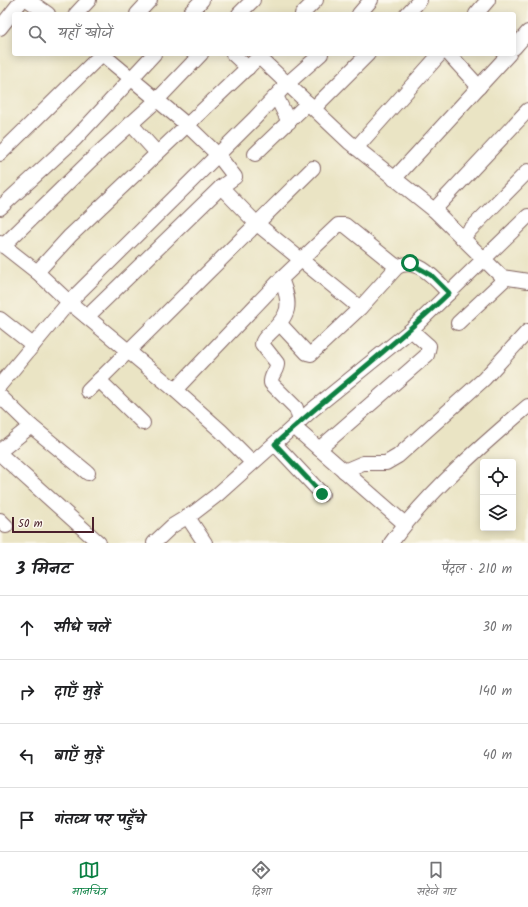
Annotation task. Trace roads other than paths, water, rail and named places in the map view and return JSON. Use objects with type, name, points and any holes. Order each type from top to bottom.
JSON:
[{"type":"street","points":[[13,12],[22,0]]},
{"type":"street","points":[[28,0],[45,12]]},
{"type":"street","points":[[78,12],[89,0]]},
{"type":"street","points":[[140,12],[150,0]]},
{"type":"street","points":[[192,12],[202,0]]},
{"type":"street","points":[[241,12],[253,0]]},
{"type":"street","points":[[304,12],[316,0]]},
{"type":"street","points":[[361,12],[371,0]]},
{"type":"street","points":[[409,12],[420,0]]},
{"type":"street","points":[[478,12],[488,0]]},
{"type":"street","points":[[0,28],[12,13]]},
{"type":"street","points":[[516,46],[528,32]]},
{"type":"street","points":[[0,154],[100,56]]},
{"type":"street","points":[[87,317],[221,187],[235,177],[218,154],[187,125],[156,101],[104,56]]},
{"type":"street","points":[[0,208],[76,139],[152,56]]},
{"type":"street","points":[[199,56],[156,101],[130,123],[2,244],[175,390],[221,431],[252,462]]},
{"type":"street","points":[[235,56],[248,68]]},
{"type":"street","points":[[37,272],[70,236],[259,56]]},
{"type":"street","points":[[261,56],[287,84],[356,148],[434,210],[500,275],[506,278],[528,281]]},
{"type":"street","points":[[0,385],[69,302],[287,84],[318,56]]},
{"type":"street","points":[[255,154],[289,122],[311,106],[366,56]]},
{"type":"street","points":[[356,148],[438,56]]},
{"type":"street","points":[[451,56],[479,87]]},
{"type":"street","points":[[394,179],[507,56]]},
{"type":"street","points":[[276,96],[289,122]]},
{"type":"street","points":[[434,210],[528,110]]},
{"type":"street","points":[[130,123],[157,153]]},
{"type":"street","points":[[88,391],[313,168]]},
{"type":"street","points":[[462,238],[528,171]]},
{"type":"street","points":[[221,187],[256,224],[360,308]]},
{"type":"street","points":[[154,543],[172,526],[217,495],[252,462],[410,330],[528,216]]},
{"type":"street","points":[[175,390],[281,279],[335,227],[340,224],[348,228],[397,267]]},
{"type":"street","points":[[280,324],[307,353],[311,354],[360,308],[397,267],[403,264],[410,263],[421,268],[431,275],[449,293]]},
{"type":"street","points":[[458,322],[506,278]]},
{"type":"street","points":[[281,279],[289,305],[286,316],[264,339],[262,344],[277,363],[277,368],[271,379],[271,383],[296,408],[297,424],[319,449],[404,524]]},
{"type":"street","points":[[0,319],[32,345]]},
{"type":"street","points":[[319,449],[427,355],[429,346],[410,330]]},
{"type":"street","points":[[344,471],[363,463],[386,463],[398,456],[484,379],[528,331]]},
{"type":"street","points":[[99,380],[143,423]]},
{"type":"street","points":[[0,396],[31,426],[88,473]]},
{"type":"street","points":[[391,543],[404,524],[474,453],[528,406]]},
{"type":"street","points":[[31,426],[0,453],[99,543]]},
{"type":"street","points":[[275,444],[322,494]]},
{"type":"street","points":[[188,516],[205,543]]}]
